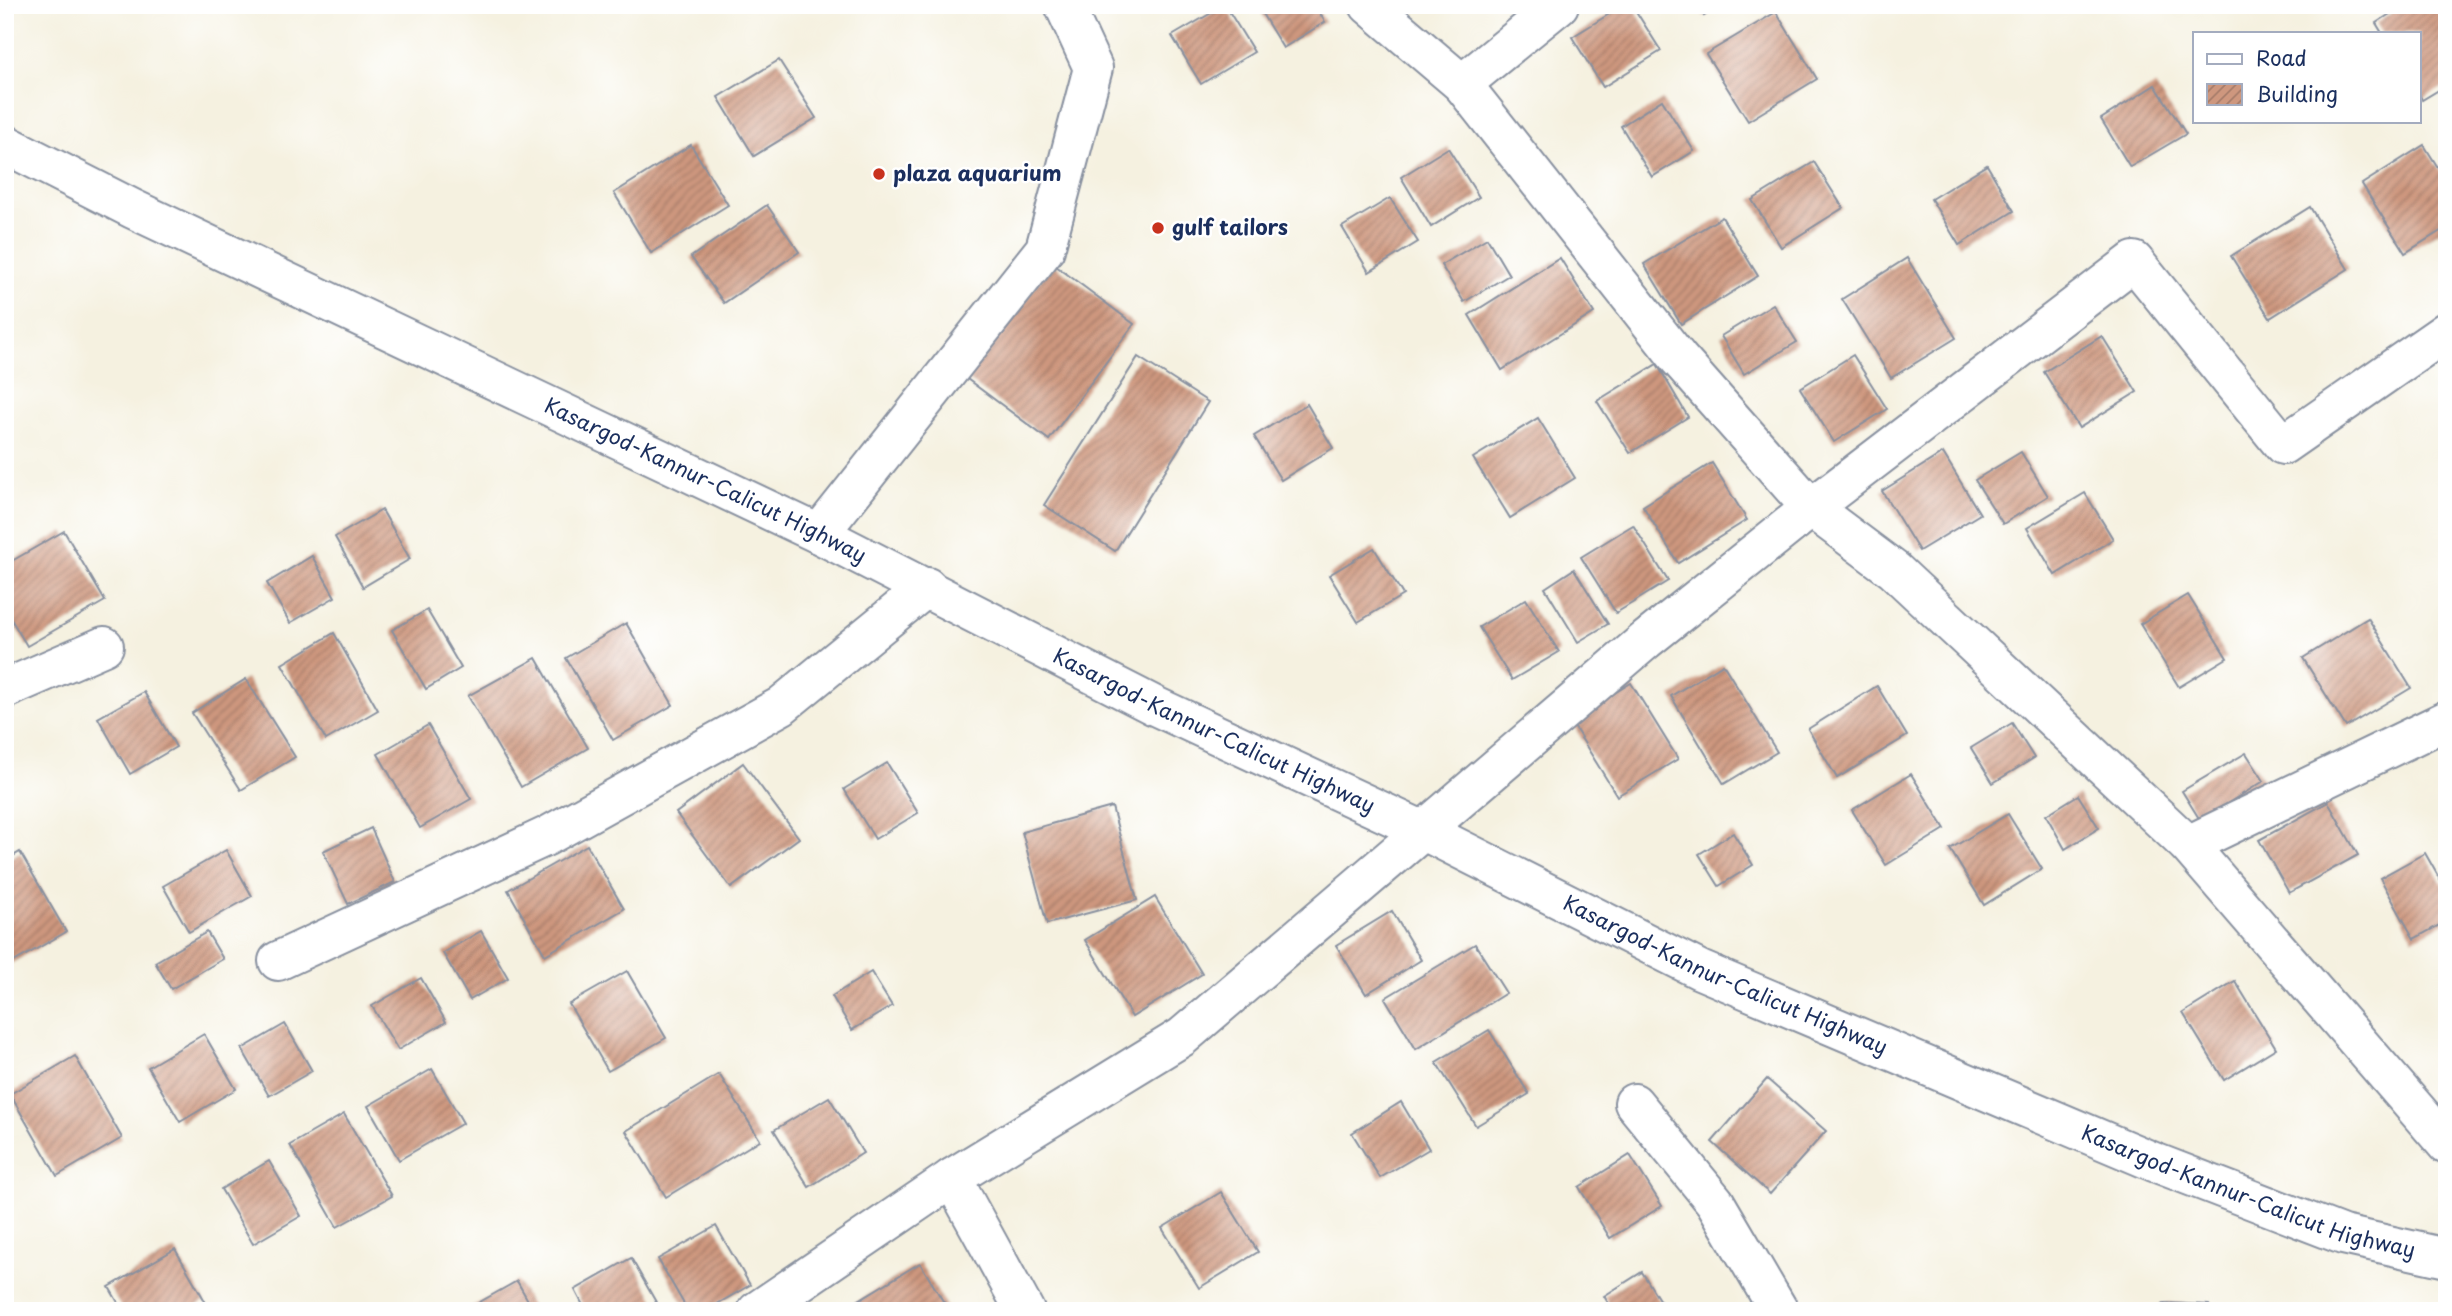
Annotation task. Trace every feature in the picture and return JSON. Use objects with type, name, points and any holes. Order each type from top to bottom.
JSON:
[{"type":"main road","points":[[819,534],[1045,249],[1093,68],[1064,5]]},
{"type":"main road","points":[[1369,5],[1462,84],[1679,359],[1811,508],[1894,570],[2188,845],[2447,1145]]},
{"type":"main road","points":[[1462,84],[1559,5]]},
{"type":"main road","name":"Kasargod-Kannur-Calicut Highway","points":[[5,144],[133,209],[819,534],[927,587],[1154,706],[1424,831],[1700,970],[2154,1161],[2343,1236],[2447,1258]]},
{"type":"main road","points":[[757,1311],[952,1178],[1182,1037],[1646,640],[1811,508],[2134,261],[2283,444],[2447,331]]},
{"type":"main road","points":[[278,961],[547,836],[780,706],[927,587]]},
{"type":"main road","points":[[5,689],[104,646]]},
{"type":"main road","points":[[2188,845],[2447,720]]},
{"type":"main road","points":[[1634,1103],[1715,1202],[1779,1311]]},
{"type":"main road","points":[[952,1178],[1025,1311]]},
{"type":"building","points":[[1225,5],[1254,52],[1201,84],[1172,36]]},
{"type":"building","points":[[1315,5],[1325,22],[1283,48],[1258,7]]},
{"type":"building","points":[[1624,5],[1632,5],[1661,51],[1603,87],[1572,37]]},
{"type":"building","points":[[1698,5],[1721,5],[1704,16]]},
{"type":"building","points":[[2404,5],[2447,5],[2447,85],[2422,100],[2420,32],[2381,32],[2376,23]]},
{"type":"building","points":[[1776,12],[1817,79],[1748,121],[1706,54]]},
{"type":"building","points":[[779,60],[816,118],[754,156],[718,97]]},
{"type":"building","points":[[2155,85],[2186,134],[2130,167],[2101,119]]},
{"type":"building","points":[[1662,100],[1694,151],[1652,177],[1621,126]]},
{"type":"building","points":[[691,145],[728,205],[651,253],[614,193]]},
{"type":"building","points":[[2424,145],[2447,182],[2447,227],[2405,253],[2362,184]]},
{"type":"building","points":[[1448,148],[1479,197],[1431,227],[1401,177]]},
{"type":"building","points":[[1814,162],[1843,208],[1781,247],[1752,200]]},
{"type":"building","points":[[1987,165],[2014,211],[1959,245],[1931,199]]},
{"type":"building","points":[[1390,198],[1418,242],[1369,272],[1342,227]]},
{"type":"building","points":[[767,205],[799,252],[724,303],[691,257]]},
{"type":"building","points":[[2310,207],[2348,269],[2270,318],[2231,256]]},
{"type":"building","points":[[1722,217],[1758,276],[1681,324],[1644,264]]},
{"type":"building","points":[[1487,238],[1509,275],[1464,302],[1441,265]]},
{"type":"building","points":[[1560,258],[1594,313],[1502,370],[1469,315]]},
{"type":"building","points":[[1907,258],[1956,338],[1891,378],[1842,299]]},
{"type":"building","points":[[1052,263],[1134,324],[1049,440],[967,379]]},
{"type":"building","points":[[1773,304],[1797,342],[1744,374],[1721,336]]},
{"type":"building","points":[[2102,336],[2137,392],[2079,428],[2044,372]]},
{"type":"building","points":[[1853,355],[1887,409],[1834,442],[1800,388]]},
{"type":"building","points":[[1138,357],[1208,402],[1115,551],[1044,505]]},
{"type":"building","points":[[1657,364],[1688,417],[1630,453],[1597,401]]},
{"type":"building","points":[[1307,404],[1333,448],[1281,480],[1254,436]]},
{"type":"building","points":[[1538,418],[1575,478],[1510,518],[1473,458]]},
{"type":"building","points":[[2021,452],[2048,496],[2003,524],[1975,480]]},
{"type":"building","points":[[1943,453],[1980,514],[1919,551],[1882,491]]},
{"type":"building","points":[[1712,463],[1747,520],[1678,563],[1643,506]]},
{"type":"building","points":[[2085,493],[2113,539],[2055,575],[2027,528]]},
{"type":"building","points":[[382,510],[410,559],[363,587],[335,537]]},
{"type":"building","points":[[1633,525],[1668,581],[1616,613],[1581,557]]},
{"type":"building","points":[[64,531],[105,601],[27,646],[5,609],[5,565]]},
{"type":"building","points":[[1374,548],[1403,595],[1358,622],[1329,575]]},
{"type":"building","points":[[312,556],[335,597],[290,623],[267,583]]},
{"type":"building","points":[[1574,569],[1608,624],[1578,642],[1545,588]]},
{"type":"building","points":[[2188,595],[2227,658],[2179,687],[2140,624]]},
{"type":"building","points":[[1526,599],[1559,652],[1512,680],[1479,627]]},
{"type":"building","points":[[427,610],[461,668],[426,689],[392,630]]},
{"type":"building","points":[[2368,618],[2411,688],[2346,727],[2303,658]]},
{"type":"building","points":[[626,623],[673,705],[613,740],[566,658]]},
{"type":"building","points":[[334,633],[378,710],[326,740],[282,664]]},
{"type":"building","points":[[536,658],[588,748],[521,787],[468,696]]},
{"type":"building","points":[[1723,664],[1777,752],[1724,784],[1671,696]]},
{"type":"building","points":[[246,679],[295,757],[241,790],[192,713]]},
{"type":"building","points":[[1631,683],[1678,759],[1617,796],[1570,720]]},
{"type":"building","points":[[1877,686],[1907,736],[1837,778],[1808,729]]},
{"type":"building","points":[[144,692],[176,747],[130,774],[98,718]]},
{"type":"building","points":[[2012,723],[2034,758],[1993,783],[1971,748]]},
{"type":"building","points":[[428,725],[471,799],[420,828],[378,754]]},
{"type":"building","points":[[2246,753],[2264,781],[2200,820],[2182,791]]},
{"type":"building","points":[[743,763],[799,838],[731,888],[676,813]]},
{"type":"building","points":[[887,763],[918,813],[875,839],[844,789]]},
{"type":"building","points":[[1911,774],[1945,829],[1886,865],[1852,810]]},
{"type":"building","points":[[2078,795],[2099,828],[2065,849],[2046,815]]},
{"type":"building","points":[[2328,802],[2358,855],[2289,893],[2259,840]]},
{"type":"building","points":[[1112,807],[1137,900],[1047,924],[1022,832]]},
{"type":"building","points":[[2008,814],[2042,869],[1984,905],[1950,849]]},
{"type":"building","points":[[371,828],[395,882],[348,904],[323,851]]},
{"type":"building","points":[[1733,833],[1753,865],[1719,886],[1699,854]]},
{"type":"building","points":[[587,845],[624,909],[545,955],[508,890]]},
{"type":"building","points":[[226,850],[252,896],[189,932],[163,886]]},
{"type":"building","points":[[20,852],[66,932],[5,967],[5,861]]},
{"type":"building","points":[[2425,853],[2447,892],[2447,921],[2414,939],[2380,878]]},
{"type":"building","points":[[1155,897],[1202,974],[1132,1017],[1085,940]]},
{"type":"building","points":[[1392,911],[1421,960],[1366,994],[1336,945]]},
{"type":"building","points":[[481,931],[508,978],[470,1000],[443,953]]},
{"type":"building","points":[[207,932],[223,959],[171,989],[155,962]]},
{"type":"building","points":[[1475,944],[1506,993],[1416,1049],[1385,998]]},
{"type":"building","points":[[627,971],[666,1038],[608,1071],[569,1004]]},
{"type":"building","points":[[871,972],[892,1006],[852,1030],[832,996]]},
{"type":"building","points":[[421,978],[446,1022],[398,1050],[372,1006]]},
{"type":"building","points":[[2235,981],[2276,1048],[2224,1080],[2183,1013]]},
{"type":"building","points":[[285,1024],[312,1071],[269,1096],[242,1049]]},
{"type":"building","points":[[1489,1030],[1529,1094],[1476,1126],[1436,1062]]},
{"type":"building","points":[[204,1034],[236,1089],[180,1122],[148,1067]]},
{"type":"building","points":[[75,1056],[122,1138],[57,1176],[10,1094]]},
{"type":"building","points":[[432,1069],[463,1123],[399,1160],[368,1106]]},
{"type":"building","points":[[719,1074],[760,1140],[666,1197],[626,1131]]},
{"type":"building","points":[[1767,1079],[1826,1131],[1770,1194],[1712,1142]]},
{"type":"building","points":[[829,1097],[863,1153],[809,1187],[774,1130]]},
{"type":"building","points":[[1401,1102],[1429,1149],[1380,1178],[1352,1133]]},
{"type":"building","points":[[344,1114],[392,1196],[337,1227],[290,1145]]},
{"type":"building","points":[[1630,1155],[1662,1206],[1610,1238],[1579,1187]]},
{"type":"building","points":[[269,1161],[301,1216],[253,1244],[221,1189]]},
{"type":"building","points":[[1221,1192],[1258,1252],[1199,1288],[1162,1228]]},
{"type":"building","points":[[716,1226],[750,1285],[705,1311],[688,1311],[658,1259]]},
{"type":"building","points":[[175,1249],[205,1301],[188,1311],[123,1311],[109,1287]]},
{"type":"building","points":[[631,1258],[661,1311],[586,1311],[575,1290]]},
{"type":"building","points":[[920,1263],[949,1311],[858,1311],[854,1303]]},
{"type":"building","points":[[1642,1272],[1666,1311],[1613,1311],[1604,1296]]},
{"type":"building","points":[[517,1281],[534,1311],[464,1311]]},
{"type":"building","points":[[2166,1303],[2209,1305],[2213,1311],[2151,1311]]},
{"type":"place","name":"plaza aquarium","points":[[879,174]]},
{"type":"place","name":"gulf tailors","points":[[1158,228]]}]
